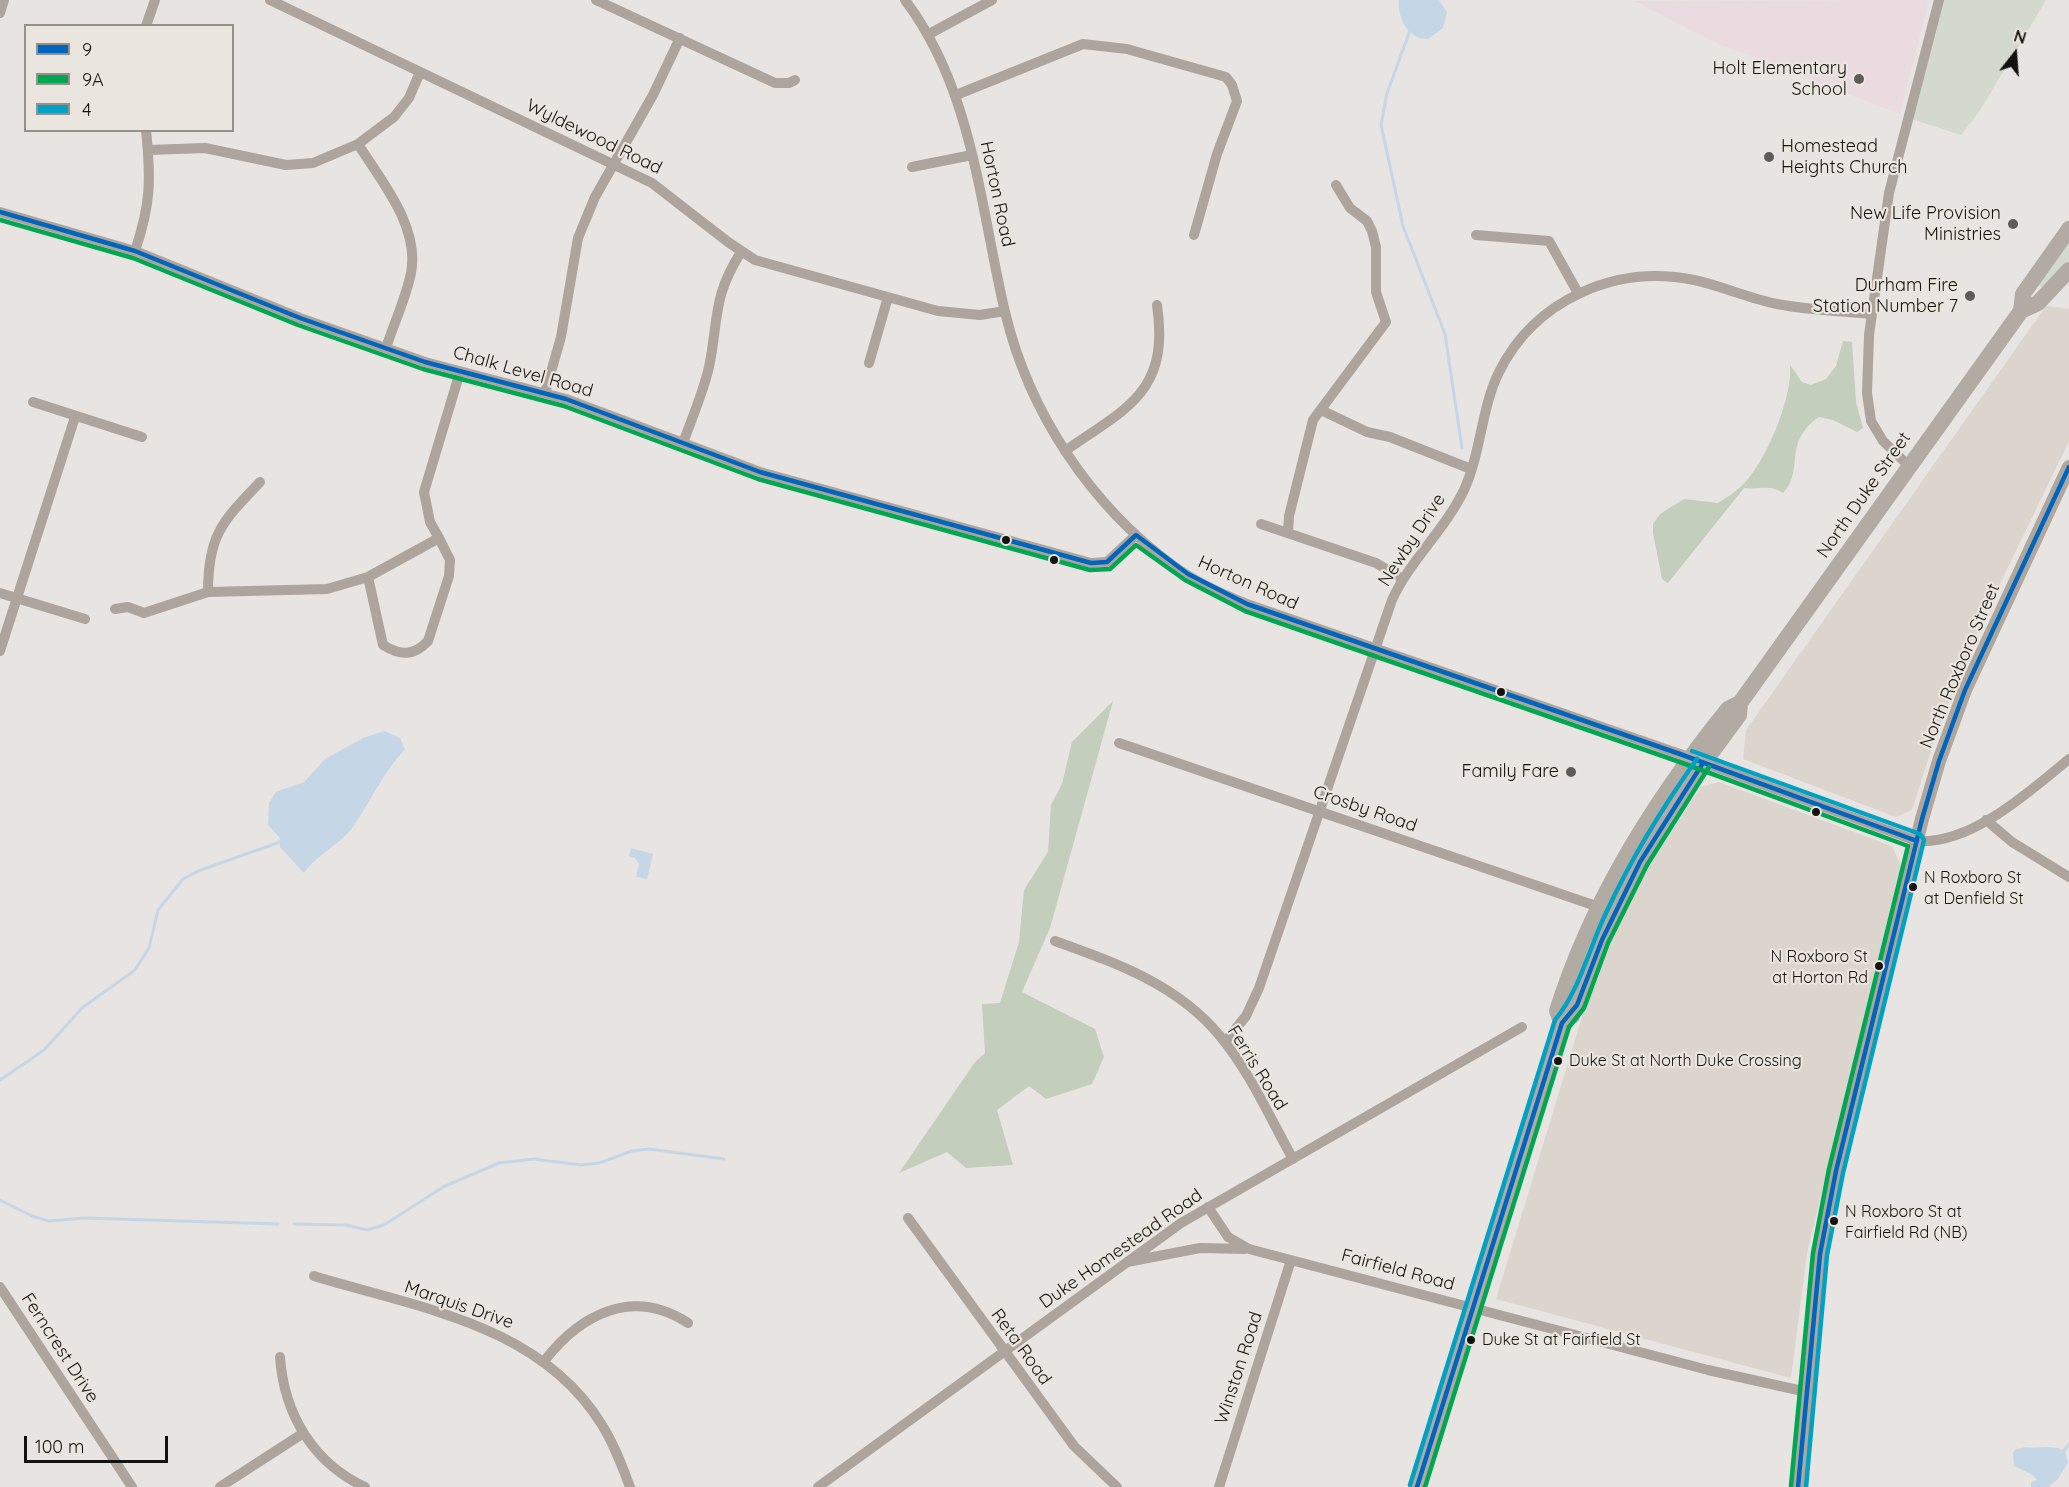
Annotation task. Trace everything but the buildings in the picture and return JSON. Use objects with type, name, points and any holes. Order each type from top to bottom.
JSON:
[{"type":"highway","name":"North Duke Street","points":[[2021,311],[2023,294],[2069,229]]},
{"type":"highway","name":"North Duke Street","points":[[1562,1023],[1557,1011],[1564,988],[1620,865],[1696,760],[1728,709],[1740,703],[2021,311],[2038,303],[2066,276]]},
{"type":"highway","name":"North Duke Street","points":[[1417,1487],[1562,1023],[1572,1016],[1589,968],[1623,893],[1666,819],[1696,760]]},
{"type":"main road","name":"North Roxboro Street","points":[[1798,1487],[1814,1292],[1828,1212],[1917,841],[1939,761],[1965,690],[2069,467]]},
{"type":"street","points":[[0,13],[4,0]]},
{"type":"street","points":[[147,24],[155,0]]},
{"type":"street","name":"Wyldewood Road","points":[[270,0],[614,163],[664,191],[741,252],[763,263],[938,311],[964,315],[1005,311]]},
{"type":"street","points":[[596,0],[775,82],[789,83],[795,80]]},
{"type":"street","name":"Horton Road","points":[[905,0],[929,34],[956,95],[972,155],[1005,311],[1018,356],[1033,395],[1065,451],[1100,496],[1136,535],[1176,568],[1221,593],[1374,650],[1696,760],[1917,841]]},
{"type":"street","points":[[929,34],[992,0]]},
{"type":"street","points":[[1909,466],[1883,441],[1872,421],[1867,367],[1889,193],[1939,0]]},
{"type":"street","points":[[545,393],[561,337],[578,238],[595,197],[653,95],[680,38]]},
{"type":"street","points":[[956,95],[1083,44],[1127,50],[1226,77],[1232,84],[1237,101],[1217,154],[1194,235]]},
{"type":"street","points":[[148,150],[205,148],[295,166],[324,160],[358,144],[399,111],[420,72]]},
{"type":"street","points":[[135,251],[149,202],[146,132]]},
{"type":"street","points":[[358,144],[404,221],[411,247],[411,274],[386,348]]},
{"type":"street","points":[[912,167],[972,155]]},
{"type":"street","points":[[1288,533],[1289,516],[1311,425],[1386,322],[1376,292],[1376,247],[1372,231],[1367,221],[1350,208],[1336,185]]},
{"type":"street","name":"Chalk Level Road","points":[[0,212],[135,251],[300,318],[460,372],[545,393],[760,472],[1091,562],[1107,562],[1136,535]]},
{"type":"street","points":[[1476,236],[1549,241],[1578,293]]},
{"type":"street","points":[[683,443],[708,370],[714,320],[722,286],[741,252]]},
{"type":"street","name":"Newby Drive","points":[[1225,1042],[1246,1016],[1254,1001],[1392,600],[1403,579],[1454,508],[1471,469],[1490,396],[1509,354],[1538,320],[1578,293],[1609,281],[1635,276],[1666,276],[1695,280],[1777,304],[1872,314]]},
{"type":"street","points":[[869,363],[888,297]]},
{"type":"street","points":[[1065,451],[1118,416],[1144,390],[1160,345],[1158,305]]},
{"type":"street","points":[[368,577],[383,645],[403,654],[412,653],[421,648],[428,641],[449,576],[450,560],[430,522],[424,492],[460,372]]},
{"type":"street","points":[[33,402],[142,438]]},
{"type":"street","points":[[1321,410],[1366,432],[1390,437],[1471,469]]},
{"type":"street","points":[[0,651],[75,417]]},
{"type":"street","points":[[208,592],[208,564],[213,541],[226,517],[260,482]]},
{"type":"street","points":[[1261,524],[1376,563],[1403,579]]},
{"type":"street","points":[[115,609],[128,607],[144,613],[208,592],[327,589],[368,577],[439,538]]},
{"type":"street","points":[[0,593],[85,619]]},
{"type":"street","name":"Crosby Road","points":[[1119,743],[1599,907]]},
{"type":"street","points":[[1917,841],[1953,837],[1986,820],[2069,759]]},
{"type":"street","points":[[1986,820],[2012,842],[2069,876]]},
{"type":"street","name":"Ferris Road","points":[[1055,940],[1144,975],[1179,998],[1225,1042],[1293,1159]]},
{"type":"street","name":"Duke Homestead Road","points":[[818,1487],[1124,1263],[1208,1207],[1522,1027]]},
{"type":"street","name":"Fairfield Road","points":[[1208,1207],[1228,1237],[1249,1249],[1708,1370],[1807,1392]]},
{"type":"street","name":"Reta Road","points":[[908,1218],[1074,1446],[1117,1487]]},
{"type":"street","points":[[1124,1263],[1200,1248],[1249,1249]]},
{"type":"street","name":"Winston Road","points":[[1219,1487],[1291,1260]]},
{"type":"street","name":"Marquis Drive","points":[[314,1276],[495,1332],[545,1360],[573,1387],[602,1425],[630,1487]]},
{"type":"street","name":"Ferncrest Drive","points":[[0,1287],[132,1487]]},
{"type":"street","points":[[545,1360],[578,1325],[613,1310],[652,1307],[668,1311],[688,1323]]},
{"type":"street","points":[[280,1358],[285,1392],[302,1434],[333,1467],[365,1487]]},
{"type":"street","points":[[220,1487],[302,1434]]},
{"type":"shaded area","name":"Holt Elementary School","points":[[1929,0],[1900,114],[1719,44],[1634,1]]},
{"type":"shaded area","points":[[1942,0],[2046,0],[1979,112],[1961,135],[1912,119]]},
{"type":"shaded area","points":[[2069,241],[2069,261],[2042,288],[2038,284]]},
{"type":"shaded area","points":[[2046,306],[2069,309],[2069,441],[1982,621],[1939,726],[1912,810],[1896,817],[1743,759],[1746,730]]},
{"type":"shaded area","points":[[1719,782],[1892,846],[1901,865],[1807,1253],[1791,1378],[1496,1299],[1592,984],[1628,904],[1655,857],[1701,787]]},
{"type":"green space","points":[[1843,341],[1852,342],[1856,402],[1863,428],[1857,432],[1833,420],[1819,417],[1801,436],[1797,446],[1793,475],[1783,493],[1768,488],[1744,488],[1668,583],[1662,579],[1653,533],[1653,524],[1660,514],[1684,499],[1718,503],[1741,486],[1756,468],[1778,425],[1788,393],[1790,365],[1802,382],[1811,385],[1826,379],[1836,366]]},
{"type":"green space","points":[[1113,701],[1050,928],[1022,992],[1095,1029],[1104,1057],[1092,1084],[1046,1099],[1029,1086],[997,1110],[1013,1165],[966,1168],[947,1152],[899,1173],[975,1062],[985,1053],[982,1004],[1000,1003],[1019,942],[1024,890],[1048,852],[1051,805],[1062,784],[1072,742]]},
{"type":"water","points":[[1399,0],[1439,0],[1447,12],[1443,28],[1428,39],[1415,36],[1402,20]]},
{"type":"water","points":[[384,731],[400,738],[405,749],[384,776],[350,831],[304,873],[280,847],[280,838],[268,825],[269,803],[276,792],[304,782],[325,759],[363,738]]},
{"type":"water","points":[[631,848],[653,854],[647,879],[636,877],[639,864],[635,858],[629,856]]},
{"type":"water","points":[[2051,1447],[2065,1451],[2068,1462],[2058,1479],[2049,1487],[2031,1487],[2031,1482],[2037,1480],[2033,1475],[2014,1466],[2013,1453],[2016,1449]]},
{"type":"waterway","points":[[1411,28],[1387,93],[1381,125],[1403,226],[1445,334],[1462,448]]},
{"type":"waterway","points":[[0,1080],[44,1050],[82,1008],[135,970],[149,948],[158,910],[183,879],[198,871],[280,842]]},
{"type":"waterway","points":[[294,1224],[346,1225],[367,1230],[384,1225],[443,1187],[499,1163],[534,1159],[581,1165],[599,1163],[632,1151],[649,1149],[724,1159]]},
{"type":"waterway","points":[[0,1200],[32,1216],[49,1221],[84,1218],[278,1224]]},
{"type":"waterway","points":[[2063,1452],[2069,1444]]},
{"type":"transit line","name":"9","points":[[0,212],[135,251],[300,318],[425,362],[566,399],[760,472],[1091,563],[1107,562],[1136,535],[1188,574],[1247,604],[1680,754],[1917,841]]},
{"type":"transit line","name":"9A","points":[[0,220],[133,258],[298,325],[423,369],[564,406],[758,479],[1090,570],[1110,569],[1136,545],[1185,580],[1245,611],[1677,761],[1908,846],[1829,1169],[1813,1253],[1791,1486]]},
{"type":"transit line","name":"9","points":[[1798,1487],[1820,1254],[1836,1171],[1922,819],[1939,761],[1965,690],[2069,467]]},
{"type":"transit line","name":"4","points":[[1692,751],[1920,834],[1924,840],[1843,1173],[1827,1255],[1806,1487]]},
{"type":"transit line","name":"4","points":[[1410,1485],[1555,1020],[1578,982],[1600,926],[1626,873],[1659,815],[1697,759]]},
{"type":"transit line","name":"9","points":[[1417,1487],[1562,1023],[1577,1005],[1602,940],[1640,862],[1703,763]]},
{"type":"transit line","name":"9A","points":[[1425,1487],[1569,1027],[1584,1008],[1608,943],[1647,865],[1709,767]]},
{"type":"place","name":"Holt Elementary School","points":[[1859,79]]},
{"type":"place","name":"Homestead Heights Church","points":[[1769,157]]},
{"type":"place","name":"New Life Provision Ministries","points":[[2013,224]]},
{"type":"place","name":"Durham Fire Station Number 7","points":[[1970,296]]},
{"type":"place","name":"Family Fare","points":[[1571,772]]},
{"type":"place","name":"N Roxboro St at Denfield St","points":[[1913,887]]},
{"type":"place","name":"N Roxboro St at Horton Rd","points":[[1879,966]]},
{"type":"place","name":"Duke St at North Duke Crossing","points":[[1558,1061]]},
{"type":"place","name":"N Roxboro St at Fairfield Rd (NB)","points":[[1834,1221]]},
{"type":"place","name":"Duke St at Fairfield St","points":[[1471,1340]]}]
